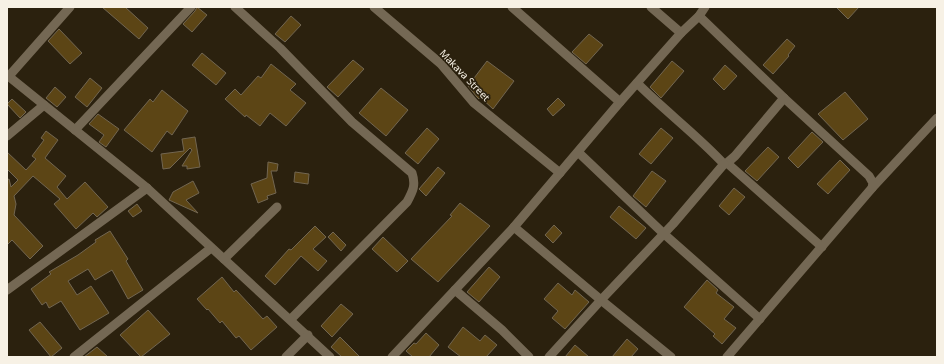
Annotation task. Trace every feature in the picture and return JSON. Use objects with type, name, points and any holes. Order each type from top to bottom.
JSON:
[{"type":"street","points":[[70,7],[8,76],[147,188],[210,248],[291,319],[330,357]]},
{"type":"street","points":[[75,130],[191,7]]},
{"type":"street","points":[[235,7],[280,48],[352,122],[412,173],[414,179],[414,190],[407,202],[291,319]]},
{"type":"street","name":"Makava Street","points":[[374,7],[441,64],[474,103],[560,173]]},
{"type":"street","points":[[512,7],[620,102]]},
{"type":"street","points":[[651,7],[681,33]]},
{"type":"street","points":[[406,357],[395,354],[514,228],[620,102],[681,33],[699,16],[705,7]]},
{"type":"street","points":[[699,16],[868,176],[873,183],[872,188]]},
{"type":"street","points":[[637,83],[662,108],[703,141],[726,164],[822,246]]},
{"type":"street","points":[[549,357],[726,164],[784,98]]},
{"type":"street","points":[[7,136],[44,105]]},
{"type":"street","points":[[727,357],[872,188],[937,118]]},
{"type":"street","points":[[578,152],[663,233],[760,319]]},
{"type":"street","points":[[7,290],[147,188]]},
{"type":"street","points":[[224,259],[277,207]]},
{"type":"street","points":[[514,228],[671,357]]},
{"type":"street","points":[[74,357],[210,248]]},
{"type":"street","points":[[455,290],[502,330],[529,357]]},
{"type":"street","points":[[286,357],[308,335]]},
{"type":"building","points":[[102,7],[125,7],[148,28],[139,39]]},
{"type":"building","points":[[197,7],[207,15],[192,32],[183,24]]},
{"type":"building","points":[[836,7],[859,7],[848,19]]},
{"type":"building","points":[[291,16],[301,25],[285,42],[275,34]]},
{"type":"building","points":[[59,29],[82,53],[70,64],[48,41]]},
{"type":"building","points":[[589,34],[603,45],[586,64],[572,52]]},
{"type":"building","points":[[787,39],[795,46],[788,55],[789,56],[773,74],[763,65]]},
{"type":"building","points":[[202,53],[226,73],[216,85],[192,65]]},
{"type":"building","points":[[353,60],[364,69],[338,97],[327,87]]},
{"type":"building","points":[[487,61],[514,81],[493,109],[480,97],[479,99],[468,86]]},
{"type":"building","points":[[672,61],[684,71],[661,98],[650,87]]},
{"type":"building","points":[[271,64],[296,84],[290,90],[306,103],[286,126],[270,113],[260,126],[246,115],[245,117],[225,99],[235,89],[241,95],[258,76],[261,78]]},
{"type":"building","points":[[725,65],[737,76],[724,90],[713,79]]},
{"type":"building","points":[[90,78],[102,88],[87,107],[75,97]]},
{"type":"building","points":[[55,87],[66,97],[57,107],[46,98]]},
{"type":"building","points":[[381,88],[408,110],[386,136],[359,113]]},
{"type":"building","points":[[162,90],[188,111],[172,135],[167,131],[152,152],[124,130],[150,99],[153,102]]},
{"type":"building","points":[[845,92],[868,119],[843,140],[818,114]]},
{"type":"building","points":[[558,98],[565,105],[553,116],[547,109]]},
{"type":"building","points":[[12,99],[26,112],[20,118],[7,104]]},
{"type":"building","points":[[98,114],[119,129],[106,147],[99,142],[104,135],[89,124]]},
{"type":"building","points":[[427,128],[439,139],[418,164],[405,153]]},
{"type":"building","points":[[661,128],[673,138],[651,164],[639,154]]},
{"type":"building","points":[[46,131],[58,140],[45,158],[66,176],[57,187],[67,199],[85,182],[108,207],[97,217],[93,213],[76,229],[54,204],[60,199],[33,176],[14,196],[16,204],[14,215],[43,246],[30,259],[12,240],[7,245],[7,180],[9,179],[11,187],[18,180],[7,169],[7,152],[26,170],[36,159],[32,156],[44,140],[41,138]]},
{"type":"building","points":[[812,132],[823,142],[798,168],[788,158]]},
{"type":"building","points":[[195,137],[200,167],[187,169],[187,166],[182,166],[192,150],[190,148],[170,168],[163,169],[161,154],[184,151],[182,139]]},
{"type":"building","points":[[768,147],[779,157],[757,181],[745,171]]},
{"type":"building","points":[[840,160],[850,170],[828,194],[817,184]]},
{"type":"building","points":[[268,162],[278,164],[277,171],[271,171],[276,193],[267,196],[268,199],[258,203],[251,184],[267,178]]},
{"type":"building","points":[[438,167],[445,173],[426,196],[419,189]]},
{"type":"building","points":[[652,171],[666,181],[646,207],[633,196]]},
{"type":"building","points":[[295,172],[309,174],[308,184],[294,182]]},
{"type":"building","points":[[193,181],[199,193],[186,200],[198,213],[169,200],[173,192]]},
{"type":"building","points":[[734,188],[745,197],[729,215],[719,206]]},
{"type":"building","points":[[460,203],[490,226],[438,282],[411,259],[452,216],[450,215]]},
{"type":"building","points":[[137,204],[142,211],[133,217],[128,211]]},
{"type":"building","points":[[619,206],[646,228],[636,239],[610,217]]},
{"type":"building","points":[[554,225],[562,233],[553,243],[545,235]]},
{"type":"building","points":[[315,226],[326,237],[313,249],[327,261],[318,271],[301,256],[275,285],[265,276],[289,249],[291,250]]},
{"type":"building","points":[[110,231],[128,259],[126,261],[143,290],[128,299],[112,270],[95,280],[88,269],[68,281],[77,295],[91,286],[109,313],[80,330],[61,301],[49,308],[46,302],[42,305],[31,289],[51,274],[49,272],[78,255],[96,242],[95,240]]},
{"type":"building","points":[[333,232],[346,245],[341,251],[328,237]]},
{"type":"building","points":[[383,237],[408,261],[397,272],[372,249]]},
{"type":"building","points":[[489,267],[500,277],[479,302],[467,292]]},
{"type":"building","points":[[222,277],[234,292],[236,290],[263,319],[267,316],[277,327],[251,350],[239,336],[236,338],[222,321],[220,323],[197,299]]},
{"type":"building","points":[[707,280],[718,290],[716,293],[734,307],[724,319],[736,328],[722,344],[713,336],[715,334],[684,307]]},
{"type":"building","points":[[558,283],[572,295],[575,290],[589,302],[565,329],[552,318],[558,311],[544,299]]},
{"type":"building","points":[[341,304],[353,314],[332,337],[321,326]]},
{"type":"building","points":[[148,310],[170,334],[141,357],[120,335]]},
{"type":"building","points":[[40,322],[62,348],[51,357],[29,330]]},
{"type":"building","points":[[463,327],[480,341],[485,335],[497,345],[486,357],[461,357],[448,347]]},
{"type":"building","points":[[426,333],[439,345],[429,357],[413,357],[406,351],[414,343],[416,344]]},
{"type":"building","points":[[340,337],[360,357],[342,357],[331,347]]},
{"type":"building","points":[[627,339],[638,349],[631,357],[612,357]]},
{"type":"building","points":[[575,345],[589,357],[565,357]]},
{"type":"building","points":[[97,347],[108,357],[84,357]]}]
